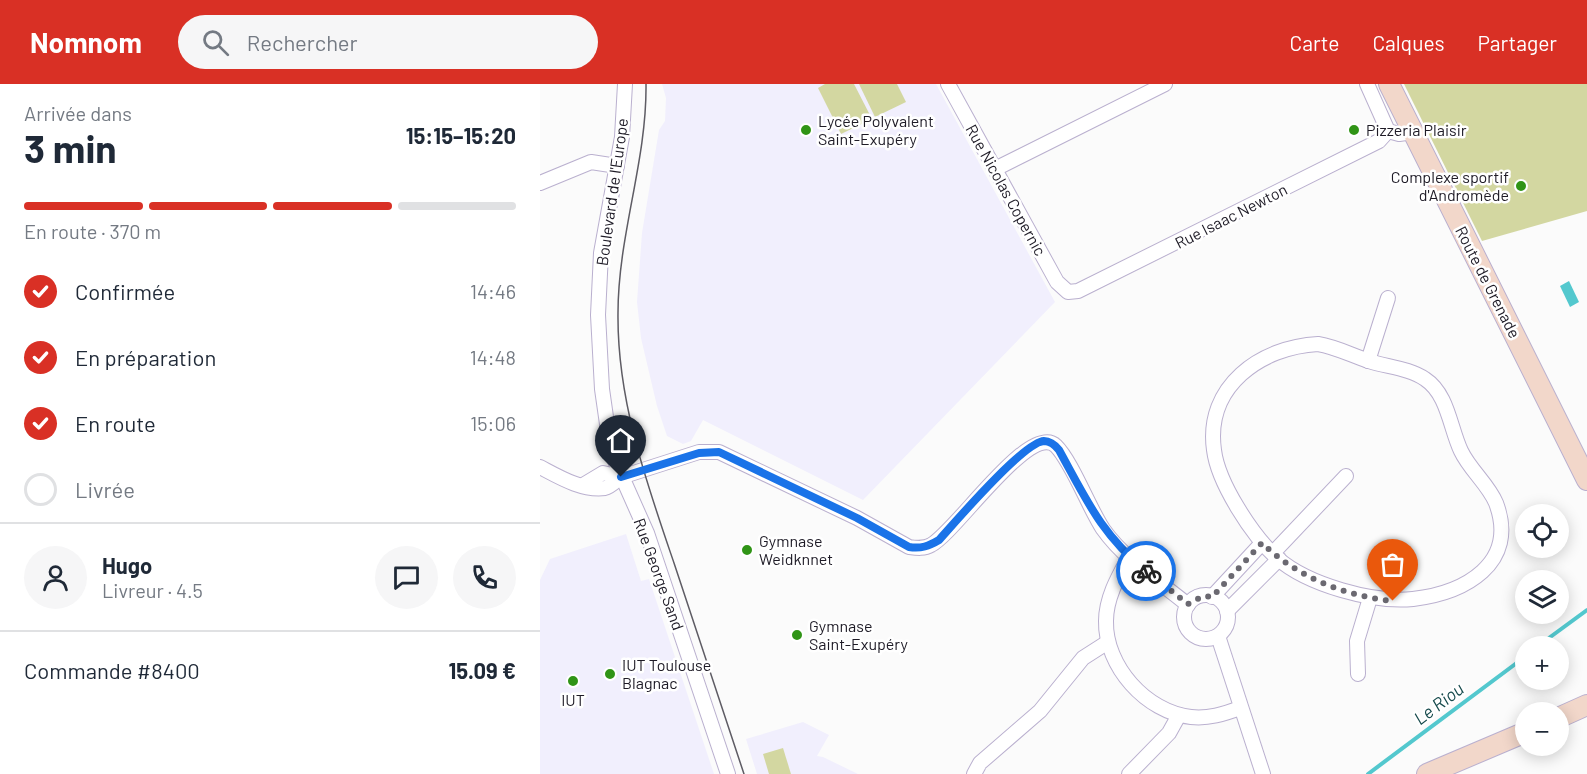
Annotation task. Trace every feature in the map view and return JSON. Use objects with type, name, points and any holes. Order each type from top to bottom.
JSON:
[{"type":"main road","name":"Route de Grenade","points":[[1389,84],[1587,480]]},
{"type":"main road","points":[[1569,713],[1587,705]]},
{"type":"main road","points":[[1427,774],[1515,737]]},
{"type":"street","name":"Boulevard de l'Europe","points":[[621,477],[611,453],[602,389],[598,315],[601,253],[622,137],[625,84]]},
{"type":"street","name":"Rue Nicolas Copernic","points":[[948,84],[1057,282],[1068,292]]},
{"type":"street","points":[[995,169],[1166,84]]},
{"type":"street","points":[[1367,84],[1388,131],[1400,134],[1413,132]]},
{"type":"street","name":"Rue Isaac Newton","points":[[1068,292],[1089,287],[1159,253],[1379,141],[1388,131]]},
{"type":"street","points":[[540,183],[591,162],[617,166]]},
{"type":"street","points":[[1368,361],[1388,298]]},
{"type":"street","points":[[1296,345],[1332,346],[1368,361],[1413,373],[1434,387],[1448,412],[1461,451],[1495,502],[1500,518],[1497,549],[1489,565],[1479,576],[1461,587],[1420,598],[1393,601],[1370,598],[1316,580],[1276,556],[1262,543],[1220,475],[1214,450],[1213,430],[1225,394],[1252,363],[1273,352],[1296,345]]},
{"type":"street","points":[[540,467],[569,482],[605,488],[621,477],[699,453],[719,452],[857,518],[909,547],[918,548],[930,546],[939,540],[1023,452],[1041,441],[1047,441],[1059,450],[1104,531],[1129,557],[1188,604]]},
{"type":"street","points":[[1227,611],[1346,476]]},
{"type":"street","name":"Rue George Sand","points":[[621,477],[647,533],[728,774]]},
{"type":"street","points":[[1212,597],[1262,543]]},
{"type":"street","points":[[1129,557],[1108,604],[1106,631],[1108,642],[1123,674],[1134,687],[1152,701],[1179,715],[1207,717],[1240,708]]},
{"type":"street","points":[[1218,636],[1201,639],[1187,629],[1185,612],[1188,604],[1203,596],[1212,597],[1224,605],[1227,611],[1227,620],[1218,636],[1263,774]]},
{"type":"street","points":[[1358,674],[1357,641],[1370,598]]},
{"type":"street","points":[[974,774],[980,763],[1040,711],[1083,658],[1108,642]]},
{"type":"street","points":[[1129,774],[1169,733],[1179,715]]},
{"type":"shaded area","points":[[662,84],[936,84],[1055,302],[863,500],[703,420],[691,441],[683,444],[667,436],[657,406],[641,338],[637,302],[642,233],[659,130],[665,121],[666,98]]},
{"type":"shaded area","name":"IUT Toulouse Blagnac","points":[[626,534],[641,581],[649,579],[714,774],[540,774],[540,580],[550,559]]},
{"type":"shaded area","points":[[803,722],[829,735],[817,756],[858,774],[757,774],[746,739]]},
{"type":"green space","points":[[825,84],[854,84],[872,119],[841,134],[818,88]]},
{"type":"green space","points":[[859,84],[897,84],[906,102],[875,117]]},
{"type":"green space","name":"Complexe sportif d'Andromède","points":[[1404,84],[1587,84],[1587,211],[1482,241]]},
{"type":"green space","points":[[783,748],[791,774],[769,774],[763,754]]},
{"type":"water","points":[[1569,281],[1579,302],[1570,307],[1560,286]]},
{"type":"waterway","name":"Le Riou","points":[[1552,636],[1587,610]]},
{"type":"waterway","name":"Le Riou","points":[[1368,774],[1515,664]]},
{"type":"tram line","points":[[646,84],[642,141],[619,284],[619,345],[622,377],[635,440],[653,502],[744,774]]},
{"type":"way so far","points":[[1146,571],[1188,604],[1203,596],[1212,597],[1262,543],[1279,559],[1316,580],[1344,591],[1393,601]]},
{"type":"place","name":"Lycée Polyvalent Saint-Exupéry","points":[[806,130]]},
{"type":"place","name":"Pizzeria Plaisir","points":[[1354,130]]},
{"type":"place","name":"Complexe sportif d'Andromède","points":[[1521,186]]},
{"type":"place","name":"Gymnase Weidknnet","points":[[747,550]]},
{"type":"place","name":"Gymnase Saint-Exupéry","points":[[797,635]]},
{"type":"place","name":"IUT Toulouse Blagnac","points":[[610,674]]},
{"type":"place","name":"IUT","points":[[573,681]]},
{"type":"route","points":[[621,477],[699,453],[719,452],[857,518],[909,547],[918,548],[930,546],[939,540],[1023,452],[1041,441],[1047,441],[1059,450],[1104,531],[1116,545],[1146,571]]}]
